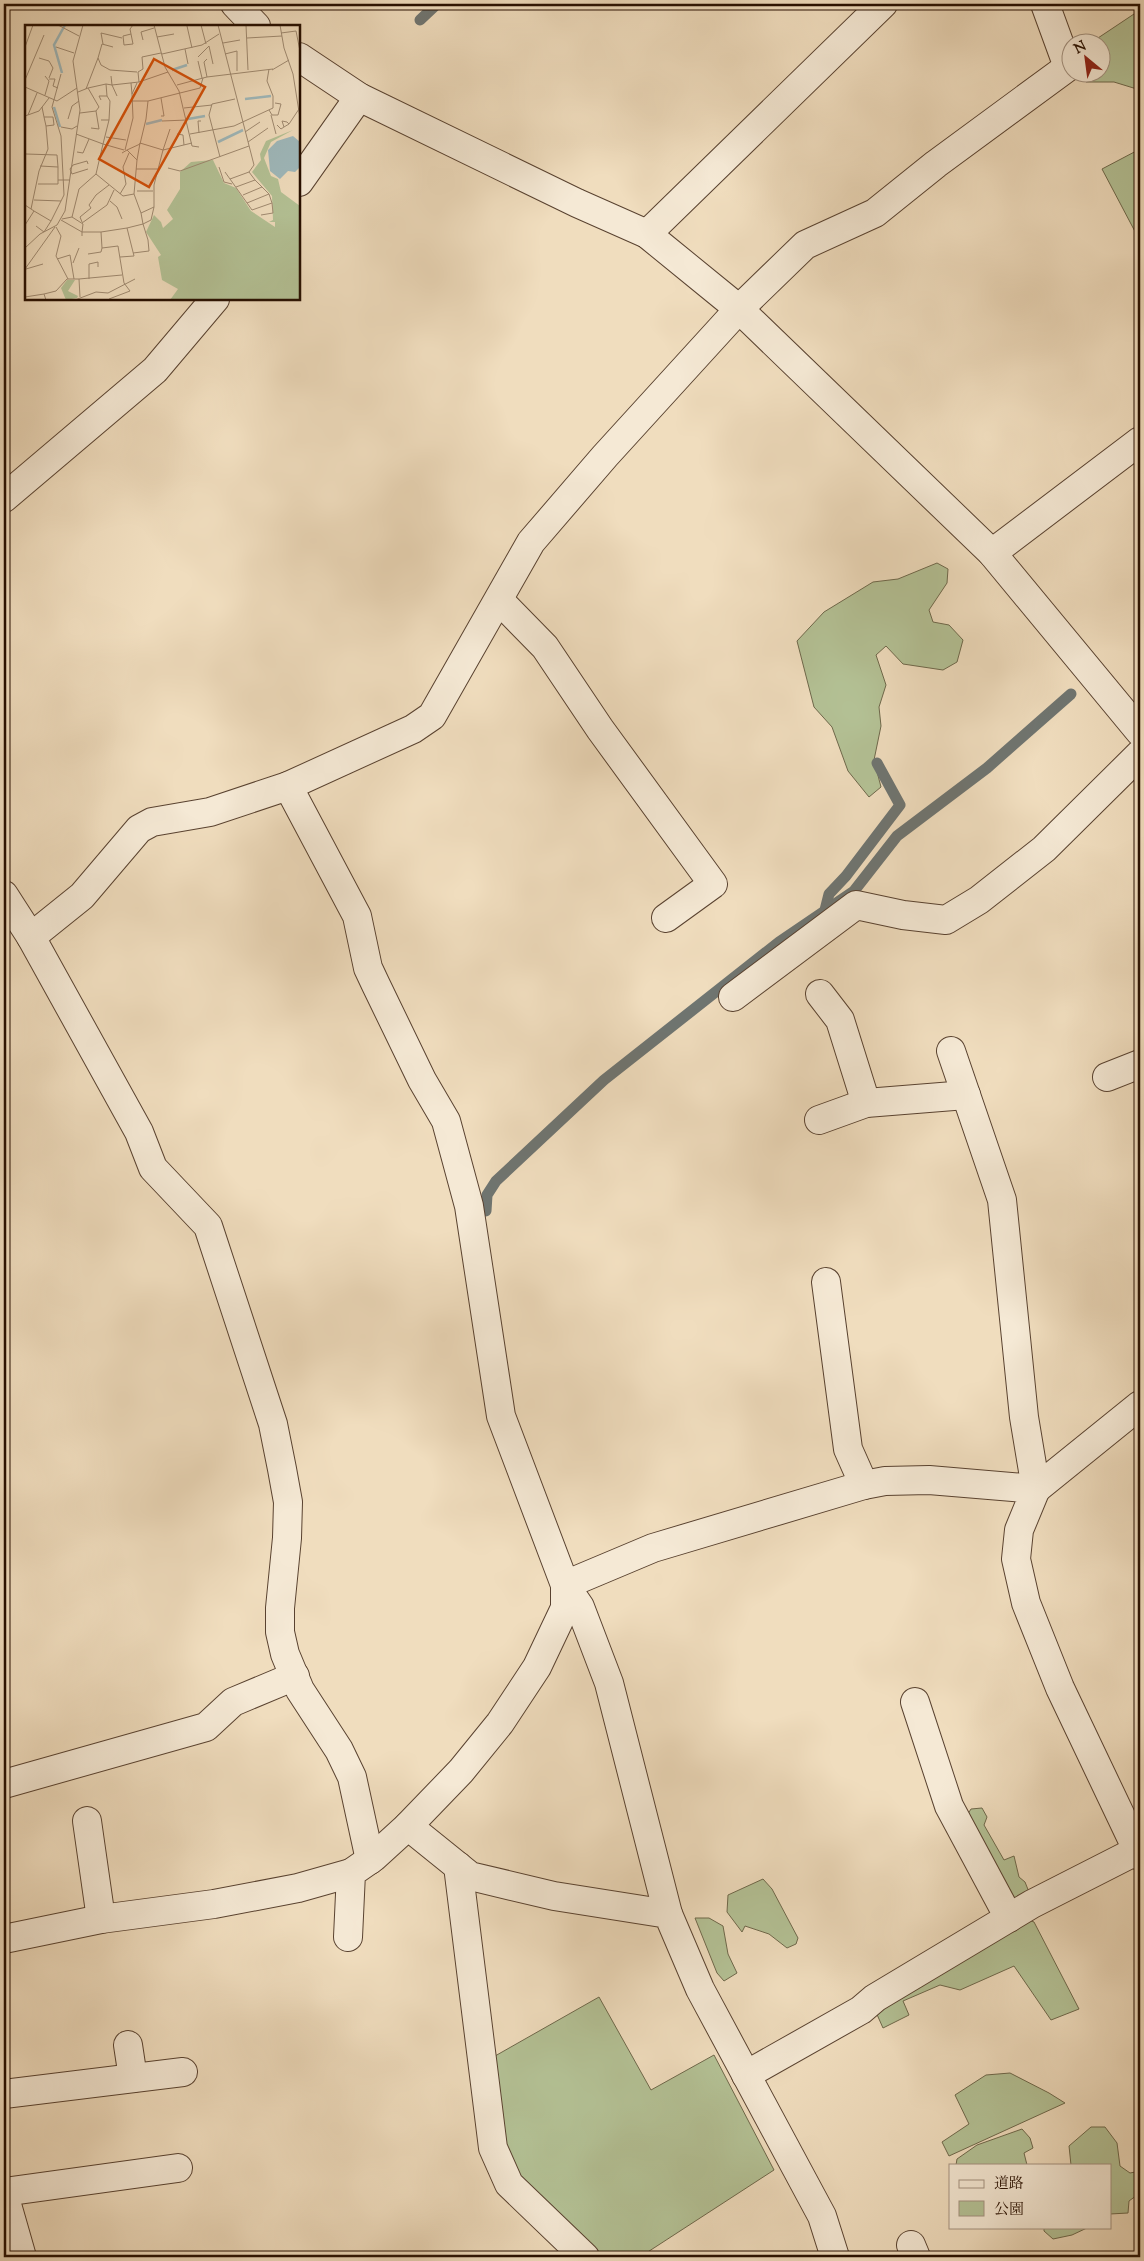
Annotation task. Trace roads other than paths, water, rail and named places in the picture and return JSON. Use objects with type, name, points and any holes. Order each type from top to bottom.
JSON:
[{"type":"street","points":[[235,4],[255,25]]},
{"type":"street","points":[[646,234],[883,4]]},
{"type":"street","points":[[31,937],[82,896],[140,829],[152,822],[210,812],[288,786],[413,729],[432,716],[531,542],[605,456],[739,309],[805,245],[875,213],[936,164],[1068,67],[1044,4]]},
{"type":"street","points":[[300,58],[358,97],[577,203],[646,234],[739,309],[992,554],[1140,732]]},
{"type":"street","points":[[300,181],[358,97]]},
{"type":"street","points":[[4,498],[155,370],[214,300]]},
{"type":"street","points":[[992,554],[1140,441]]},
{"type":"street","points":[[499,600],[544,647],[600,729],[713,884],[666,918]]},
{"type":"street","points":[[733,997],[856,905],[904,915],[946,920],[979,900],[1044,849],[1140,754]]},
{"type":"street","points":[[288,786],[357,916],[368,968],[422,1080],[446,1121],[469,1206],[502,1416],[565,1585],[580,1606],[609,1683],[668,1914],[700,1989],[822,2216],[835,2257]]},
{"type":"street","points":[[4,895],[31,937],[139,1132],[153,1168],[208,1226],[272,1424],[288,1502],[280,1632],[285,1654],[300,1690],[339,1750],[352,1777],[360,1866],[348,1937]]},
{"type":"street","points":[[820,994],[840,1020],[866,1103]]},
{"type":"street","points":[[951,1051],[1002,1200],[1024,1417],[1036,1489]]},
{"type":"street","points":[[1107,1077],[1140,1064]]},
{"type":"street","points":[[819,1120],[866,1103],[966,1095]]},
{"type":"street","points":[[826,1282],[848,1449],[864,1485]]},
{"type":"street","points":[[746,2075],[861,2010],[875,1998],[1009,1918],[1139,1853],[1060,1688],[1026,1603],[1016,1559],[1020,1530],[1036,1489],[1140,1405]]},
{"type":"street","points":[[565,1585],[654,1548],[864,1485],[885,1481],[929,1480],[1036,1489]]},
{"type":"street","points":[[4,1939],[101,1919],[223,1903],[298,1888],[360,1866],[408,1826],[461,1771],[500,1723],[537,1667],[565,1608],[565,1585]]},
{"type":"street","points":[[4,1784],[206,1728],[233,1702],[294,1676]]},
{"type":"street","points":[[915,1702],[949,1806],[1009,1918]]},
{"type":"street","points":[[87,1821],[101,1919]]},
{"type":"street","points":[[408,1826],[470,1876],[554,1896],[668,1914]]},
{"type":"street","points":[[458,1866],[493,2148],[509,2184],[585,2257]]},
{"type":"street","points":[[128,2046],[133,2078]]},
{"type":"street","points":[[4,2094],[183,2072]]},
{"type":"street","points":[[22,2257],[4,2193],[178,2168]]},
{"type":"waterway","points":[[420,20],[437,4]]},
{"type":"waterway","points":[[486,1211],[487,1195],[496,1181],[604,1080],[779,942],[854,891],[897,836],[987,768],[1071,694]]},
{"type":"waterway","points":[[825,910],[829,894],[846,876],[900,805],[877,763]]}]
